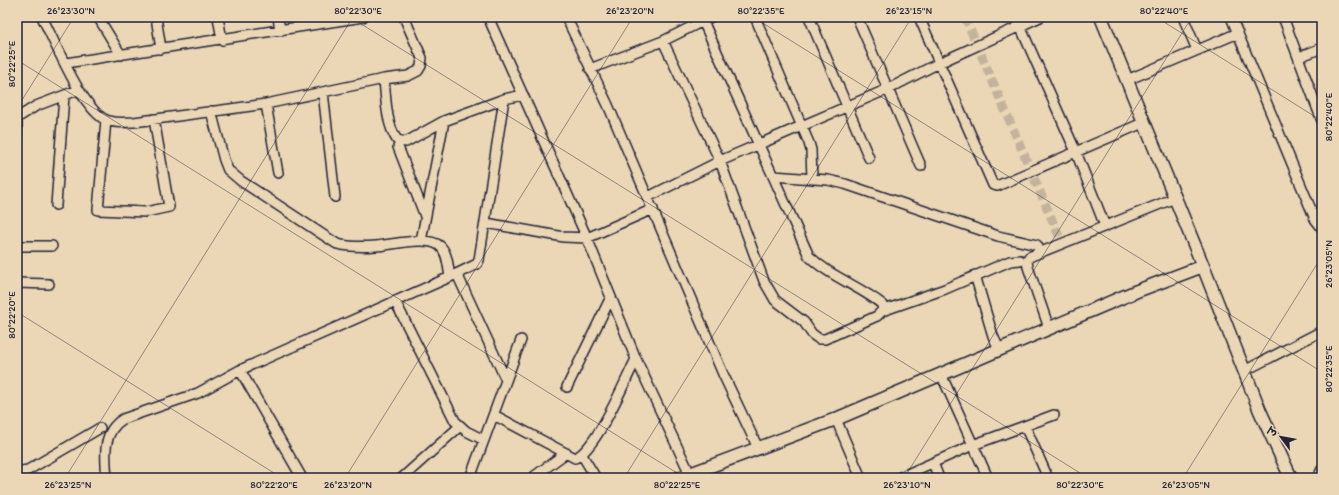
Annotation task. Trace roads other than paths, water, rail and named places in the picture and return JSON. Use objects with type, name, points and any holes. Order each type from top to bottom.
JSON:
[{"type":"street","points":[[42,17],[78,90],[88,103],[106,120],[115,123],[266,104],[384,79],[408,76],[418,71],[421,66],[422,58],[404,17]]},
{"type":"street","points":[[98,17],[121,55]]},
{"type":"street","points":[[156,17],[160,49]]},
{"type":"street","points":[[218,17],[222,40]]},
{"type":"street","points":[[278,17],[280,31]]},
{"type":"street","points":[[66,63],[363,17]]},
{"type":"street","points":[[488,17],[588,238],[684,476],[836,419],[1136,291],[1203,266]]},
{"type":"street","points":[[566,17],[608,104],[723,374],[758,448]]},
{"type":"street","points":[[755,17],[811,150],[812,179]]},
{"type":"street","points":[[809,17],[869,158]]},
{"type":"street","points":[[857,17],[921,166]]},
{"type":"street","points":[[919,17],[993,185],[997,186],[1145,122]]},
{"type":"street","points":[[1016,17],[1076,152],[1105,226]]},
{"type":"street","points":[[648,196],[758,144],[888,89],[939,63],[1040,17]]},
{"type":"street","points":[[1101,17],[1176,198],[1260,411],[1291,478]]},
{"type":"street","points":[[1183,17],[1197,50]]},
{"type":"street","points":[[1231,17],[1315,219],[1322,228]]},
{"type":"street","points":[[1283,17],[1322,121]]},
{"type":"street","points":[[590,69],[663,41],[707,19],[758,144],[809,256],[820,267],[883,305],[882,311]]},
{"type":"street","points":[[1127,80],[1238,33]]},
{"type":"street","points":[[663,41],[720,161],[764,281],[775,300],[804,322],[812,334],[819,339],[825,339],[877,316],[882,311],[945,289],[1010,261],[1020,260]]},
{"type":"street","points":[[1299,57],[1322,48]]},
{"type":"street","points":[[384,79],[387,109],[393,134],[397,140],[406,142],[435,124],[504,99],[523,95]]},
{"type":"street","points":[[17,147],[17,118],[36,106],[78,90]]},
{"type":"street","points":[[323,92],[334,196]]},
{"type":"street","points":[[56,205],[64,96]]},
{"type":"street","points":[[107,478],[106,448],[109,433],[114,424],[123,418],[149,408],[181,400],[198,393],[240,370],[395,300],[453,276],[476,264],[479,260],[486,223],[504,99]]},
{"type":"street","points":[[266,104],[278,173]]},
{"type":"street","points":[[211,111],[228,170],[241,181],[325,238],[337,244],[346,246],[375,246],[421,241],[433,242],[440,246],[445,252],[453,276],[506,380]]},
{"type":"street","points":[[106,120],[98,210],[146,212],[169,207],[154,119]]},
{"type":"street","points":[[421,241],[444,121]]},
{"type":"street","points":[[398,147],[426,218]]},
{"type":"street","points":[[773,176],[812,179],[845,184],[998,236],[1036,245],[1040,252]]},
{"type":"street","points":[[1049,328],[1027,261],[1029,257],[1176,198]]},
{"type":"street","points":[[486,223],[564,237],[588,238],[653,209]]},
{"type":"street","points":[[17,246],[52,246]]},
{"type":"street","points":[[975,275],[993,336],[999,349]]},
{"type":"street","points":[[17,282],[49,284]]},
{"type":"street","points":[[567,387],[611,297]]},
{"type":"street","points":[[395,300],[454,421],[459,427],[484,440]]},
{"type":"street","points":[[1244,371],[1322,331]]},
{"type":"street","points":[[470,478],[521,340]]},
{"type":"street","points":[[494,415],[575,458],[582,455],[595,439],[636,359]]},
{"type":"street","points":[[240,370],[302,478]]},
{"type":"street","points":[[941,374],[988,478]]},
{"type":"street","points":[[898,478],[973,445],[1054,415]]},
{"type":"street","points":[[836,419],[861,478]]},
{"type":"street","points":[[1025,426],[1048,478]]},
{"type":"street","points":[[402,478],[459,427]]},
{"type":"street","points":[[17,472],[28,470],[100,428]]},
{"type":"street","points":[[532,478],[566,453]]},
{"type":"street","points":[[582,455],[596,478]]},
{"type":"street","points":[[933,463],[939,478]]},
{"type":"street","points":[[1318,478],[1322,469]]},
{"type":"tunnel","points":[[965,17],[1062,243]]}]
